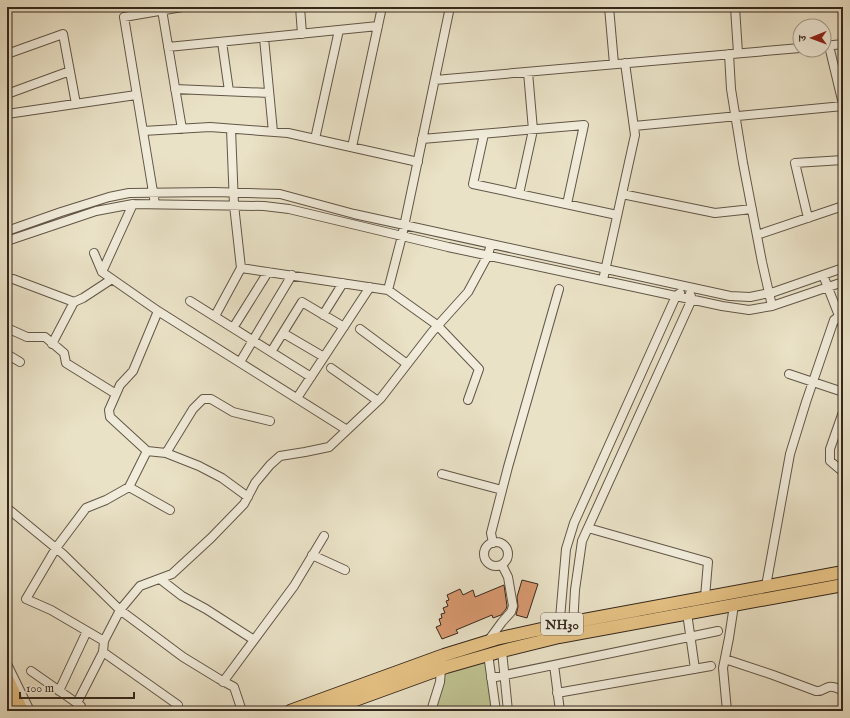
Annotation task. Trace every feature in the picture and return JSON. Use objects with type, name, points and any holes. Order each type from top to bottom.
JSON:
[{"type":"highway","name":"NH30","points":[[573,628],[705,597],[843,572]]},
{"type":"highway","name":"NH30","points":[[290,711],[444,655],[488,641],[687,613],[843,585]]},
{"type":"highway","name":"NH30","points":[[326,711],[441,669],[502,651],[559,630]]},
{"type":"highway","points":[[7,678],[22,711]]},
{"type":"highway","points":[[7,702],[11,711]]},
{"type":"street","points":[[155,204],[124,17],[182,7]]},
{"type":"street","points":[[300,7],[302,34]]},
{"type":"street","points":[[352,147],[382,7]]},
{"type":"street","points":[[388,290],[402,236],[450,7]]},
{"type":"street","points":[[609,7],[614,64]]},
{"type":"street","points":[[735,7],[738,53]]},
{"type":"street","points":[[162,10],[182,129]]},
{"type":"street","points":[[168,47],[378,26]]},
{"type":"street","points":[[315,139],[339,30]]},
{"type":"street","points":[[7,54],[63,34],[76,104]]},
{"type":"street","points":[[264,38],[273,132]]},
{"type":"street","points":[[222,42],[229,91]]},
{"type":"street","points":[[832,45],[843,44]]},
{"type":"street","points":[[435,80],[792,49]]},
{"type":"street","points":[[728,54],[731,88],[743,163],[772,306]]},
{"type":"street","points":[[634,126],[843,105],[830,58]]},
{"type":"street","points":[[603,280],[635,135],[625,63]]},
{"type":"street","points":[[7,94],[70,71]]},
{"type":"street","points":[[520,194],[533,130],[528,72]]},
{"type":"street","points":[[175,89],[269,93]]},
{"type":"street","points":[[7,114],[136,95]]},
{"type":"street","points":[[422,139],[584,125],[567,204]]},
{"type":"street","points":[[142,131],[210,127],[288,133],[418,162]]},
{"type":"street","points":[[215,316],[242,268],[233,193],[231,129]]},
{"type":"street","points":[[484,134],[473,184],[617,215]]},
{"type":"street","points":[[808,218],[795,163],[843,160]]},
{"type":"street","points":[[7,231],[109,197],[129,193],[280,194],[354,214],[730,296],[750,297],[769,293],[843,268]]},
{"type":"street","points":[[622,194],[715,213],[752,209]]},
{"type":"street","points":[[102,272],[133,204]]},
{"type":"street","points":[[7,241],[96,211],[133,204],[264,206],[289,209],[488,255],[722,306],[749,310],[772,306],[843,282]]},
{"type":"street","points":[[757,235],[843,206]]},
{"type":"street","points":[[77,703],[103,652],[104,641],[120,610],[140,586],[172,574],[211,538],[244,504],[255,483],[280,456],[329,447],[378,401],[437,326],[468,292],[488,255],[491,244]]},
{"type":"street","points":[[94,253],[102,272],[158,311],[347,430]]},
{"type":"street","points":[[242,268],[388,290],[437,326],[479,369],[468,400]]},
{"type":"street","points":[[233,328],[268,272]]},
{"type":"street","points":[[240,362],[292,275]]},
{"type":"street","points":[[823,275],[843,326]]},
{"type":"street","points":[[52,344],[74,302],[83,298],[112,278]]},
{"type":"street","points":[[7,280],[13,279],[74,302]]},
{"type":"street","points":[[323,315],[343,283]]},
{"type":"street","points":[[297,398],[370,287]]},
{"type":"street","points":[[559,630],[566,549],[574,523],[676,296],[688,287]]},
{"type":"street","points":[[573,628],[575,590],[582,541],[692,299],[688,287]]},
{"type":"street","points":[[493,543],[491,533],[502,490],[559,289]]},
{"type":"street","points":[[190,301],[311,377]]},
{"type":"street","points":[[271,352],[302,302],[344,327]]},
{"type":"street","points":[[158,311],[133,371],[120,385],[109,410],[110,417],[147,451],[166,453],[199,466],[222,478],[248,497]]},
{"type":"street","points":[[766,586],[790,454],[834,320],[839,316]]},
{"type":"street","points":[[7,328],[27,337],[45,337],[64,352],[66,363],[116,394]]},
{"type":"street","points":[[360,329],[407,364]]},
{"type":"street","points":[[283,333],[324,357]]},
{"type":"street","points":[[7,355],[20,362]]},
{"type":"street","points":[[331,368],[378,401]]},
{"type":"street","points":[[789,374],[843,392]]},
{"type":"street","points":[[166,453],[193,409],[203,399],[211,399],[233,412],[270,421]]},
{"type":"street","points":[[843,412],[830,449],[830,461],[843,472]]},
{"type":"street","points":[[104,641],[51,610],[26,599],[56,548],[86,508],[106,500],[129,487],[147,451]]},
{"type":"street","points":[[442,474],[502,490]]},
{"type":"street","points":[[129,487],[170,510]]},
{"type":"street","points":[[7,508],[56,548],[120,610],[182,656],[223,682],[234,687],[242,711]]},
{"type":"street","points":[[588,528],[708,562],[705,597]]},
{"type":"street","points":[[223,682],[294,586],[324,536]]},
{"type":"street","points":[[498,543],[502,544],[506,548],[508,557],[502,565],[492,565],[485,559],[484,554],[488,545],[498,543]]},
{"type":"street","points":[[312,555],[345,570]]},
{"type":"street","points":[[488,641],[511,612],[513,606],[508,577],[502,565]]},
{"type":"street","points":[[160,579],[182,596],[206,609],[254,640]]},
{"type":"street","points":[[727,711],[723,668],[734,605]]},
{"type":"street","points":[[687,613],[695,669]]},
{"type":"street","points":[[60,691],[87,631]]},
{"type":"street","points":[[492,678],[718,631]]},
{"type":"street","points":[[502,651],[506,710]]},
{"type":"street","points":[[103,652],[178,705]]},
{"type":"street","points":[[488,654],[496,711]]},
{"type":"street","points":[[725,659],[816,690],[820,691],[829,687],[834,687],[843,692]]},
{"type":"street","points":[[7,664],[30,711]]},
{"type":"street","points":[[554,665],[560,711]]},
{"type":"street","points":[[558,693],[711,666]]},
{"type":"street","points":[[431,711],[440,682],[441,669]]},
{"type":"street","points":[[31,671],[81,706],[81,711]]},
{"type":"green space","points":[[485,658],[492,709],[488,711],[433,711],[444,672]]},
{"type":"building","points":[[522,580],[538,584],[527,618],[516,615],[518,607],[517,597]]},
{"type":"building","points":[[504,585],[507,606],[501,615],[493,618],[492,615],[456,630],[458,633],[442,639],[436,627],[441,625],[439,619],[442,618],[441,614],[445,613],[443,608],[448,606],[446,601],[449,600],[447,595],[460,589],[463,595],[473,590],[475,597]]}]
